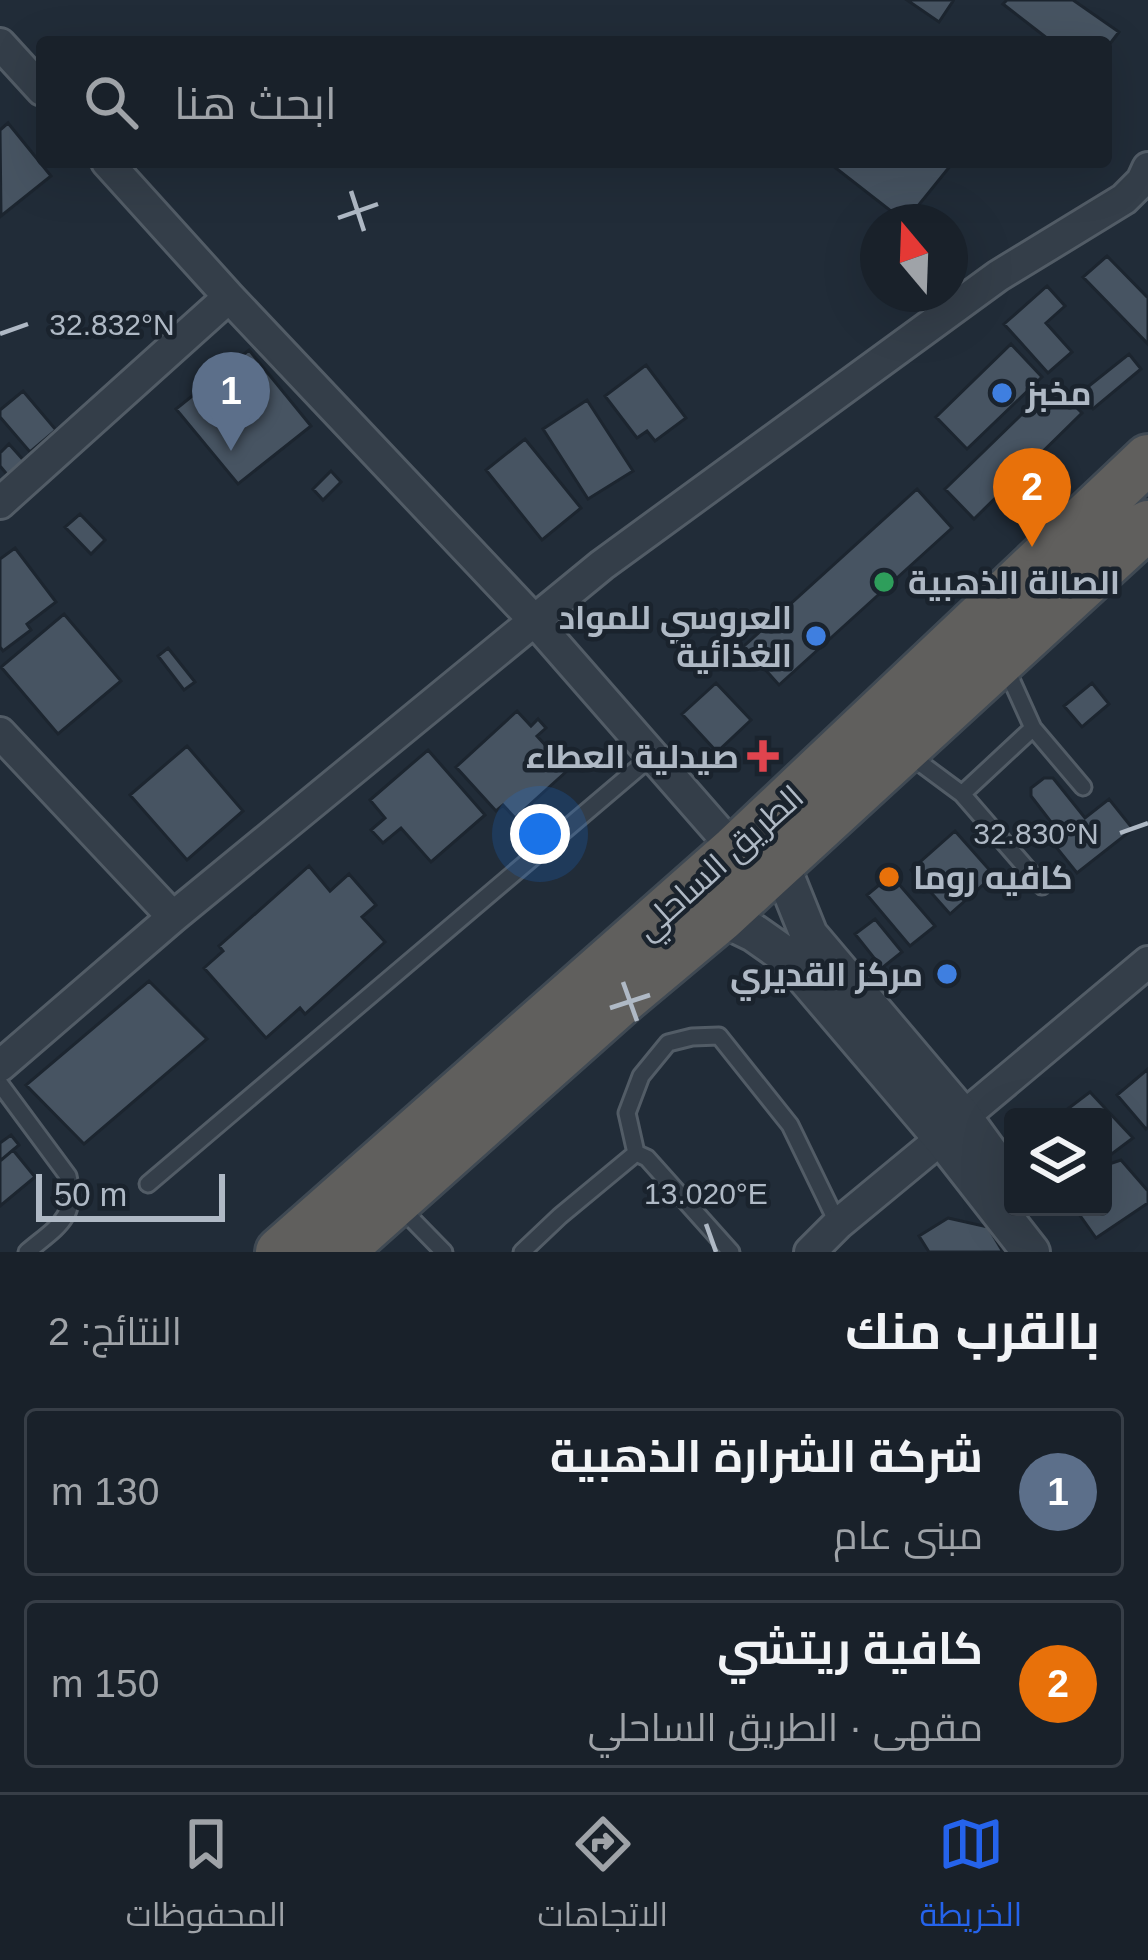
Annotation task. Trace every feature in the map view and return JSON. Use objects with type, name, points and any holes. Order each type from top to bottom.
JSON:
[{"type":"highway","name":"الطريق الساحلي","points":[[371,1234],[623,999],[722,917],[758,856],[1148,459]]},
{"type":"highway","name":"الطريق الساحلي","points":[[280,1252],[758,856],[903,750],[1148,525]]},
{"type":"street","points":[[0,44],[36,83]]},
{"type":"street","points":[[112,168],[533,619],[651,757],[758,856],[799,946],[952,1128],[1004,1177]]},
{"type":"street","points":[[0,1066],[173,917],[602,565],[998,276],[1124,199],[1142,182],[1148,168]]},
{"type":"street","points":[[0,503],[229,297]]},
{"type":"street","points":[[0,733],[173,917]]},
{"type":"street","points":[[722,917],[754,933],[799,946]]},
{"type":"street","points":[[826,1242],[952,1128],[1144,975]]},
{"type":"street","points":[[952,1128],[1031,1252]]},
{"type":"street","points":[[1034,1216],[1059,1252]]},
{"type":"lane","points":[[1002,659],[1033,728],[1083,787]]},
{"type":"lane","points":[[962,794],[1033,728]]},
{"type":"lane","points":[[903,750],[962,794],[1042,886]]},
{"type":"lane","points":[[148,1184],[651,757]]},
{"type":"lane","points":[[636,1154],[627,1113],[640,1076],[668,1043],[719,1036],[790,1125],[826,1242]]},
{"type":"lane","points":[[0,1084],[68,1176],[72,1192],[64,1220],[27,1252]]},
{"type":"lane","points":[[522,1252],[636,1154]]},
{"type":"lane","points":[[636,1154],[647,1158],[730,1252]]},
{"type":"lane","points":[[371,1234],[444,1252]]},
{"type":"building","points":[[907,0],[951,0],[953,1],[939,22]]},
{"type":"building","points":[[1007,0],[1073,0],[1119,32],[1112,41],[1112,36],[1044,36],[1003,4]]},
{"type":"building","points":[[8,123],[36,158],[36,168],[45,168],[51,176],[1,216],[0,130]]},
{"type":"building","points":[[836,168],[949,168],[920,204],[882,204]]},
{"type":"building","points":[[1107,256],[1148,298],[1148,344],[1083,277]]},
{"type":"building","points":[[1047,286],[1065,306],[1046,323],[1072,352],[1048,373],[1004,324]]},
{"type":"building","points":[[1011,344],[1042,377],[967,449],[936,417]]},
{"type":"building","points":[[249,350],[311,426],[238,484],[176,409]]},
{"type":"building","points":[[1129,354],[1141,369],[1093,409],[1080,393]]},
{"type":"building","points":[[646,365],[686,418],[655,441],[647,431],[637,438],[605,396]]},
{"type":"building","points":[[1053,384],[1082,413],[974,519],[945,489]]},
{"type":"building","points":[[23,391],[56,430],[30,452],[0,417],[0,410]]},
{"type":"building","points":[[587,400],[633,471],[588,499],[543,429]]},
{"type":"building","points":[[525,439],[581,508],[542,540],[486,470]]},
{"type":"building","points":[[9,444],[26,463],[10,478],[0,466],[0,453]]},
{"type":"building","points":[[331,471],[341,482],[323,500],[313,489]]},
{"type":"building","points":[[917,489],[952,528],[779,685],[744,646]]},
{"type":"building","points":[[80,514],[105,540],[91,554],[65,527]]},
{"type":"building","points":[[15,548],[56,602],[3,651],[0,559]]},
{"type":"building","points":[[64,614],[121,681],[58,734],[1,667]]},
{"type":"building","points":[[168,648],[195,682],[184,690],[158,656]]},
{"type":"building","points":[[716,683],[751,720],[717,752],[682,714]]},
{"type":"building","points":[[1092,683],[1109,704],[1082,727],[1064,706]]},
{"type":"building","points":[[517,711],[531,726],[538,719],[546,728],[537,736],[568,770],[515,818],[503,805],[496,811],[456,767]]},
{"type":"building","points":[[187,746],[243,811],[187,860],[130,795]]},
{"type":"building","points":[[428,750],[485,815],[431,862],[401,828],[383,843],[371,830],[385,818],[370,800]]},
{"type":"building","points":[[1044,778],[1053,778],[1085,818],[1109,799],[1133,829],[1077,873],[1052,842],[1061,835],[1031,796],[1031,788]]},
{"type":"building","points":[[955,831],[994,875],[950,914],[911,870]]},
{"type":"building","points":[[309,866],[330,891],[349,874],[376,905],[362,917],[385,942],[305,1014],[300,1008],[266,1038],[204,968],[223,951],[219,946]]},
{"type":"building","points":[[891,875],[935,926],[910,946],[867,895]]},
{"type":"building","points":[[875,919],[902,952],[882,968],[855,934]]},
{"type":"building","points":[[149,981],[207,1039],[84,1144],[26,1085]]},
{"type":"building","points":[[1148,1069],[1148,1127],[1146,1129],[1117,1095]]},
{"type":"building","points":[[1090,1092],[1105,1108],[1069,1108]]},
{"type":"building","points":[[1112,1116],[1133,1138],[1112,1154]]},
{"type":"building","points":[[11,1135],[19,1145],[0,1161],[0,1143]]},
{"type":"building","points":[[13,1150],[35,1177],[0,1206],[0,1161]]},
{"type":"building","points":[[1121,1160],[1148,1191],[1148,1203],[1096,1238],[1080,1216],[1112,1216],[1112,1163]]},
{"type":"building","points":[[948,1218],[988,1227],[1003,1252],[929,1252],[919,1236]]},
{"type":"place","name":"مخبز","points":[[1002,393]]},
{"type":"place","name":"شركة الشرارة الذهبية","points":[[231,451]]},
{"type":"place","name":"كافية ريتشي","points":[[1032,547]]},
{"type":"place","name":"الصالة الذهبية","points":[[884,582]]},
{"type":"place","name":"العروسي للمواد الغذائية","points":[[816,636]]},
{"type":"place","name":"صيدلية العطاء","points":[[763,756]]},
{"type":"place","name":"كافيه روما","points":[[889,877]]},
{"type":"place","name":"مركز القديري","points":[[947,974]]}]
